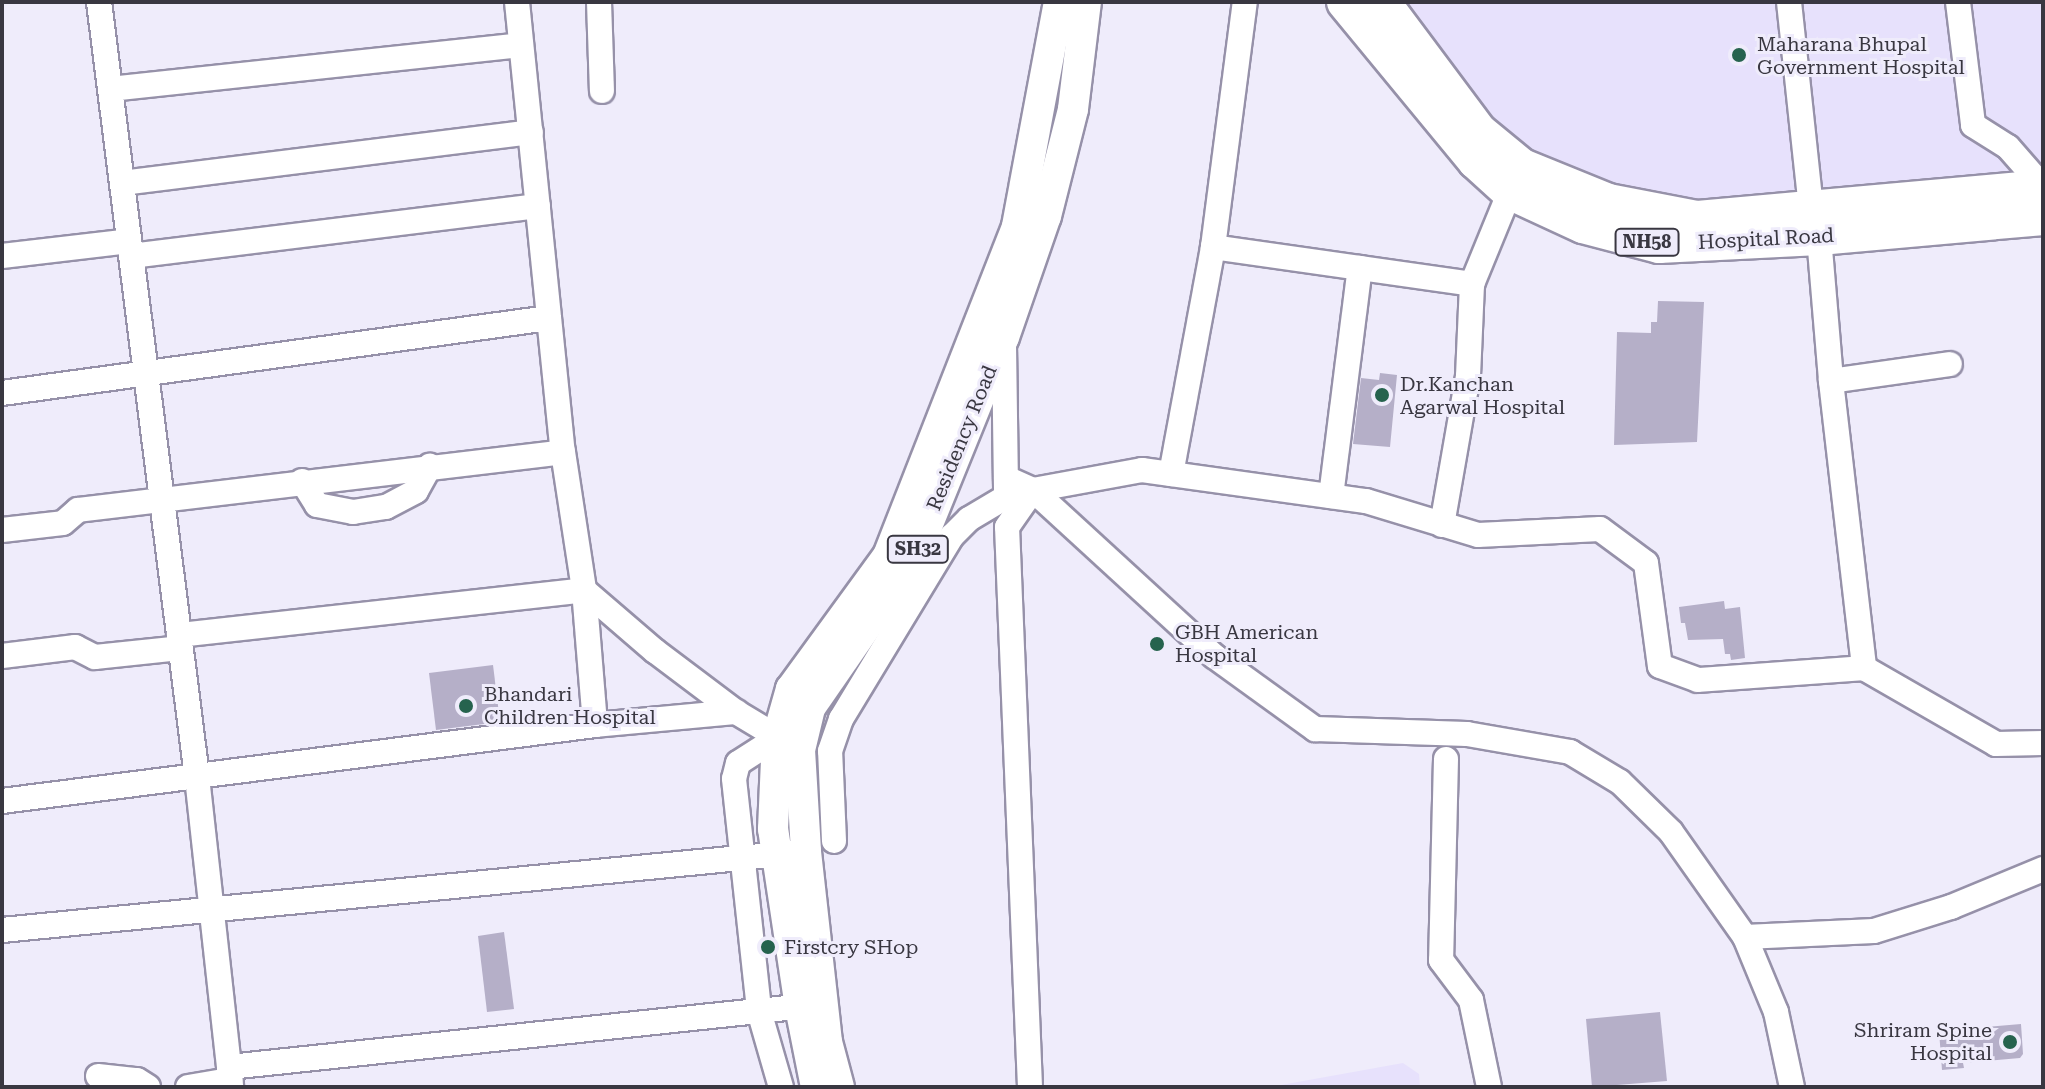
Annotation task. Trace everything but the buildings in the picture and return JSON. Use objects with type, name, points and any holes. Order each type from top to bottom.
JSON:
[{"type":"highway","name":"Hospital Road","points":[[1345,2],[1476,161],[1516,179],[1583,225],[1659,245],[1815,223],[2043,217]]},
{"type":"highway","name":"NH58","points":[[1382,2],[1516,179]]},
{"type":"highway","name":"NH58","points":[[1815,223],[2043,188]]},
{"type":"main road","points":[[789,744],[791,689],[888,556],[1017,226],[1059,2]]},
{"type":"main road","name":"Residency Road","points":[[839,1087],[827,1042],[811,1006],[792,852],[789,744],[810,708],[915,556],[1004,337],[1046,216],[1069,124],[1086,2]]},
{"type":"main road","points":[[811,1006],[816,1087]]},
{"type":"street","points":[[99,2],[197,777],[230,1078]]},
{"type":"street","points":[[517,2],[563,452],[584,590],[595,725]]},
{"type":"street","points":[[599,2],[602,91]]},
{"type":"street","points":[[1171,474],[1213,247],[1245,2]]},
{"type":"street","points":[[1789,2],[1864,668]]},
{"type":"street","points":[[1958,2],[1973,125],[2008,147],[2043,188]]},
{"type":"street","points":[[110,89],[521,45]]},
{"type":"street","points":[[122,183],[531,132]]},
{"type":"street","points":[[1442,525],[1468,376],[1472,284],[1516,179]]},
{"type":"street","points":[[2,256],[130,249],[538,206]]},
{"type":"street","points":[[1213,247],[1472,284]]},
{"type":"street","points":[[1331,496],[1360,268]]},
{"type":"street","points":[[980,317],[1004,337],[1007,527],[1030,1087]]},
{"type":"street","points":[[2,393],[549,318]]},
{"type":"street","points":[[1831,381],[1950,364]]},
{"type":"street","points":[[2,530],[63,523],[78,510],[563,452]]},
{"type":"street","points":[[302,481],[317,505],[353,512],[386,507],[416,491],[430,466]]},
{"type":"street","points":[[834,841],[830,751],[841,719],[952,536],[1006,488],[1033,490],[1142,470],[1366,501],[1478,535],[1600,529],[1646,563],[1660,666],[1698,680],[1864,668],[1996,744],[2043,743]]},
{"type":"street","points":[[1007,527],[1033,490]]},
{"type":"street","points":[[1033,490],[1214,656],[1299,721],[1315,729],[1467,734],[1496,739],[1570,752],[1620,782],[1671,832],[1745,937],[1776,1012],[1792,1087]]},
{"type":"street","points":[[2,656],[75,647],[95,657],[179,642],[584,590],[655,651],[736,712],[789,744]]},
{"type":"street","points":[[2,801],[595,725],[736,712]]},
{"type":"street","points":[[781,1087],[759,1011],[734,779],[738,763],[789,744]]},
{"type":"street","points":[[1446,759],[1441,960],[1471,1000],[1489,1087]]},
{"type":"street","points":[[2,930],[792,852]]},
{"type":"street","points":[[1745,937],[1874,931],[1951,907],[2043,869]]},
{"type":"street","points":[[188,1087],[230,1078],[811,1006]]},
{"type":"street","points":[[98,1076],[137,1080],[148,1087]]},
{"type":"shaded area","name":"Maharana Bhupal Government Hospital","points":[[1395,2],[2043,2],[2043,174],[1729,200],[1645,198],[1536,160],[1477,109]]},
{"type":"shaded area","points":[[1403,1063],[1419,1074],[1420,1087],[1270,1087]]},
{"type":"place","name":"Maharana Bhupal Government Hospital","points":[[1739,55]]},
{"type":"place","name":"Dr.Kanchan Agarwal Hospital","points":[[1382,395]]},
{"type":"place","name":"GBH American Hospital","points":[[1157,644]]},
{"type":"place","name":"Bhandari Children Hospital","points":[[466,706]]},
{"type":"place","name":"Firstcry SHop","points":[[768,947]]},
{"type":"place","name":"Shriram Spine Hospital","points":[[2010,1042]]}]
